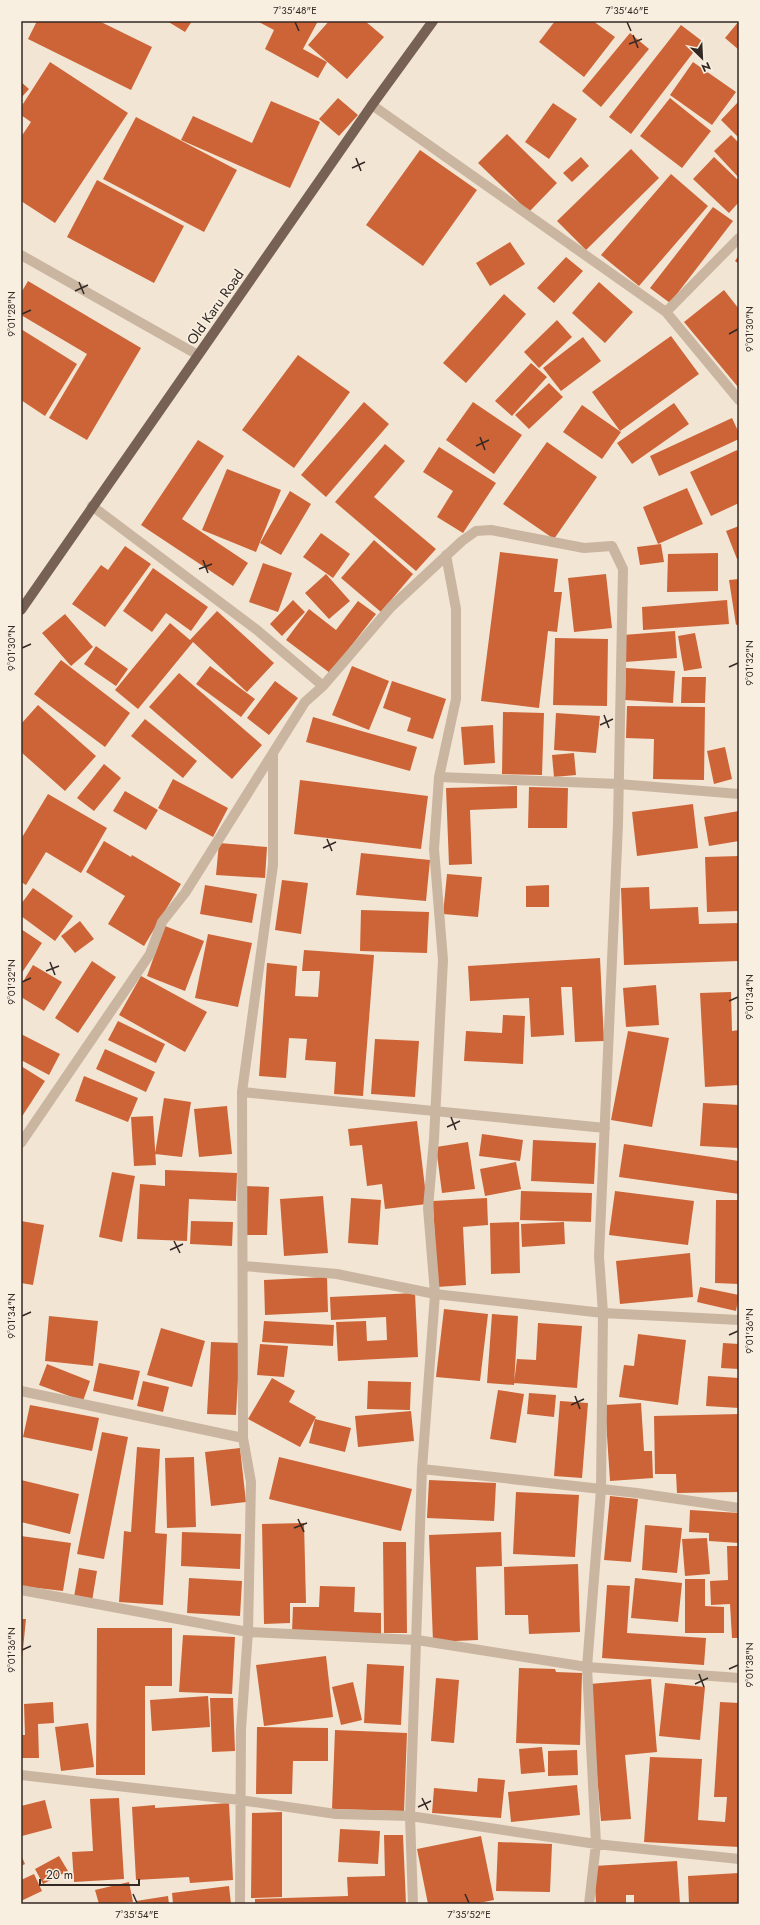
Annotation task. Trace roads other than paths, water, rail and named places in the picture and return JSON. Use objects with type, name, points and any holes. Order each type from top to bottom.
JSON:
[{"type":"main road","name":"Old Karu Road","points":[[21,610],[372,105],[433,21]]},
{"type":"street","points":[[372,105],[666,312],[739,400]]},
{"type":"street","points":[[666,312],[739,238]]},
{"type":"street","points":[[21,256],[198,355]]},
{"type":"street","points":[[92,506],[257,630],[323,686]]},
{"type":"street","points":[[21,1143],[150,954],[162,922],[185,893],[305,702],[323,686],[392,607],[462,540],[476,531],[491,530],[584,548],[612,546],[624,568],[619,784],[599,1256],[603,1314],[601,1490],[587,1667],[596,1844],[589,1904]]},
{"type":"street","points":[[413,1904],[410,1816],[422,1469],[435,1294],[428,1208],[436,1110],[443,960],[434,849],[439,777],[456,699],[456,610],[446,556]]},
{"type":"street","points":[[240,1904],[241,1729],[248,1632],[251,1482],[243,1438],[244,1266],[242,1092],[273,865],[273,752]]},
{"type":"street","points":[[439,777],[619,784],[739,794]]},
{"type":"street","points":[[242,1092],[436,1110],[605,1128]]},
{"type":"street","points":[[244,1266],[338,1274],[435,1294],[603,1314],[739,1320]]},
{"type":"street","points":[[21,1391],[243,1438]]},
{"type":"street","points":[[422,1469],[637,1493],[739,1508]]},
{"type":"street","points":[[21,1590],[248,1632],[417,1640],[587,1667],[739,1678]]},
{"type":"street","points":[[21,1775],[240,1800],[336,1814],[410,1816],[596,1844],[739,1859]]}]
